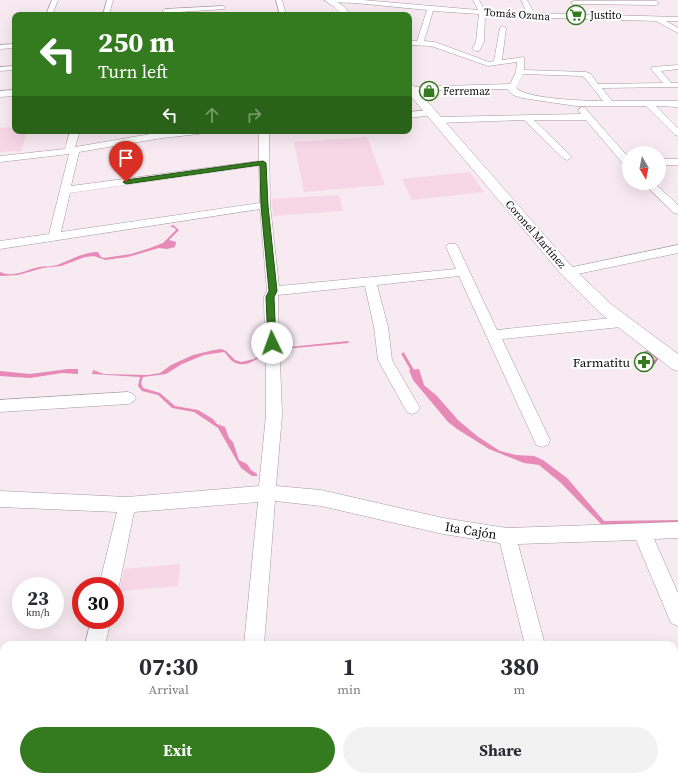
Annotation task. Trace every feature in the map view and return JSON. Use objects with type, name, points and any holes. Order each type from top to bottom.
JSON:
[{"type":"main road","points":[[329,0],[336,4],[344,12]]},
{"type":"main road","name":"Coronel Martínez","points":[[412,90],[568,272],[600,304],[621,322],[678,364]]},
{"type":"street","points":[[50,12],[55,0]]},
{"type":"street","points":[[107,12],[110,0]]},
{"type":"street","points":[[113,12],[116,0]]},
{"type":"street","points":[[165,10],[224,11],[222,0]]},
{"type":"street","points":[[279,0],[282,12]]},
{"type":"street","name":"Tomás Ozuna","points":[[329,0],[427,5],[482,12],[585,18],[678,19]]},
{"type":"street","name":"Tomás Ozuna","points":[[346,0],[357,1]]},
{"type":"street","points":[[476,0],[482,12],[480,42],[476,49]]},
{"type":"street","points":[[524,0],[531,15]]},
{"type":"street","points":[[573,1],[656,3]]},
{"type":"street","points":[[573,1],[585,18]]},
{"type":"street","points":[[420,43],[427,5]]},
{"type":"street","points":[[658,19],[678,31]]},
{"type":"street","points":[[498,62],[504,28]]},
{"type":"street","points":[[412,43],[432,44],[486,63],[521,59],[520,72],[514,86],[412,88]]},
{"type":"street","points":[[0,47],[12,46]]},
{"type":"street","points":[[510,87],[516,93],[522,95],[576,103],[678,103],[670,85],[655,69],[678,67]]},
{"type":"street","points":[[0,69],[12,68]]},
{"type":"street","points":[[520,72],[584,74],[588,76],[609,103]]},
{"type":"street","points":[[596,86],[670,85]]},
{"type":"street","points":[[0,94],[12,93]]},
{"type":"street","points":[[576,103],[622,156]]},
{"type":"street","points":[[648,103],[678,133]]},
{"type":"street","points":[[412,115],[434,117],[588,117]]},
{"type":"street","points":[[526,117],[567,157]]},
{"type":"street","points":[[69,151],[73,134]]},
{"type":"street","points":[[0,159],[69,151],[171,134]]},
{"type":"street","points":[[254,641],[274,415],[270,297],[273,291],[264,206],[264,134]]},
{"type":"street","points":[[54,237],[74,152],[69,151]]},
{"type":"street","points":[[666,162],[678,162]]},
{"type":"street","points":[[66,190],[263,163]]},
{"type":"street","points":[[656,190],[678,211]]},
{"type":"street","points":[[0,245],[264,206]]},
{"type":"street","points":[[452,247],[542,440]]},
{"type":"street","points":[[568,272],[678,249]]},
{"type":"street","points":[[273,291],[463,272]]},
{"type":"street","points":[[370,281],[381,327],[385,360],[412,408]]},
{"type":"street","points":[[493,335],[621,322]]},
{"type":"street","points":[[0,406],[128,398]]},
{"type":"street","name":"Ita Cajón","points":[[0,499],[127,505],[268,493],[321,498],[443,526],[507,536],[678,530]]},
{"type":"street","points":[[111,577],[127,505]]},
{"type":"street","points":[[642,532],[678,616]]},
{"type":"street","points":[[507,536],[534,641]]},
{"type":"street","points":[[96,641],[99,629]]},
{"type":"shaded area","points":[[12,127],[12,134],[27,134],[21,151],[0,152],[0,128]]},
{"type":"shaded area","points":[[367,137],[385,185],[304,192],[294,142]]},
{"type":"shaded area","points":[[470,172],[484,192],[412,200],[402,179]]},
{"type":"shaded area","points":[[339,195],[343,211],[273,216],[272,199]]},
{"type":"shaded area","points":[[173,225],[179,230],[169,240],[176,242],[175,247],[167,249],[159,248],[128,257],[105,260],[94,256],[85,257],[61,266],[43,268],[18,275],[0,276],[0,272],[5,274],[15,274],[39,267],[55,266],[93,252],[98,252],[101,257],[104,258],[131,254],[163,243],[175,231],[176,229],[170,226]]},
{"type":"shaded area","points":[[348,341],[349,343],[273,350],[253,361],[243,364],[238,364],[232,361],[224,352],[204,355],[182,364],[166,374],[143,377],[141,383],[143,388],[160,393],[175,406],[198,410],[213,419],[217,424],[225,427],[229,438],[233,442],[239,460],[247,464],[251,470],[257,474],[257,476],[252,476],[241,468],[218,428],[194,412],[172,408],[158,395],[142,391],[138,386],[140,377],[92,374],[93,370],[104,374],[148,375],[160,373],[171,365],[193,355],[221,349],[226,351],[235,360],[241,362],[254,359],[269,349]]},
{"type":"shaded area","points":[[78,369],[78,374],[62,373],[30,378],[0,376],[0,371],[30,374]]},
{"type":"shaded area","points":[[419,369],[424,385],[437,396],[458,420],[477,436],[500,451],[516,455],[534,456],[543,460],[567,478],[604,521],[678,520],[678,522],[652,525],[601,524],[561,483],[539,465],[524,463],[489,449],[448,422],[413,380],[409,370]]},
{"type":"shaded area","points":[[180,564],[178,586],[124,591],[124,577],[123,577],[124,569]]},
{"type":"building","points":[[647,351],[658,359],[647,364],[636,356]]},
{"type":"waterway","points":[[403,354],[414,373]]},
{"type":"place","name":"Justito","points":[[576,15]]},
{"type":"place","name":"Ferremaz","points":[[429,91]]},
{"type":"place","name":"Farmatitu","points":[[644,362]]},
{"type":"route","points":[[126,182],[263,163],[264,206],[273,291],[270,297],[272,343]]}]
